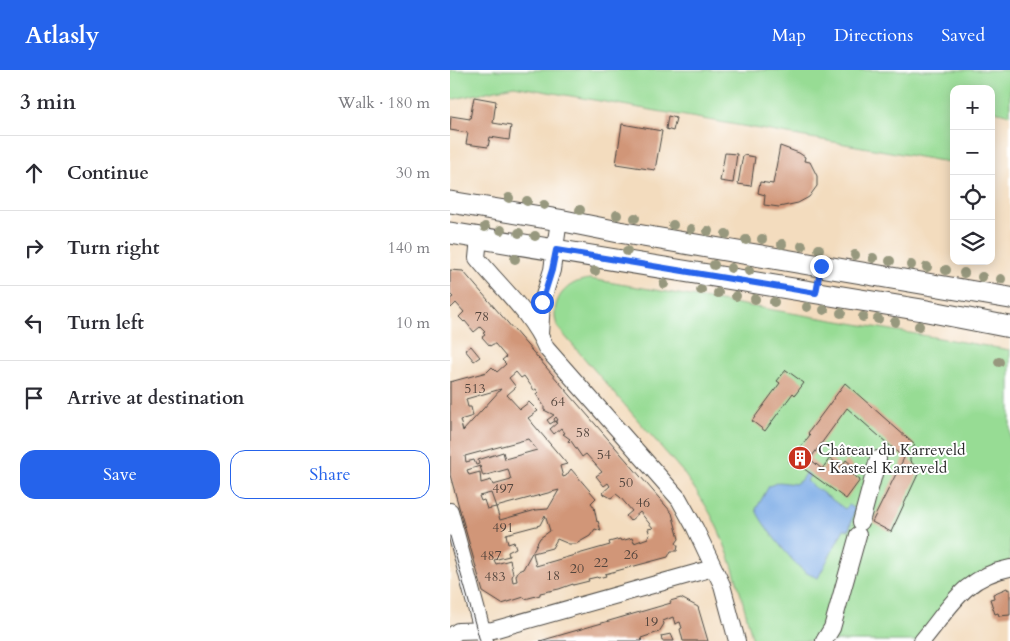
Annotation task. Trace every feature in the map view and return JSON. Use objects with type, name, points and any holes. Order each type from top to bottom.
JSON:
[{"type":"main road","points":[[450,202],[1010,298]]},
{"type":"main road","points":[[450,233],[922,310],[1010,327]]},
{"type":"main road","points":[[816,293],[821,266]]},
{"type":"street","points":[[540,334],[542,302],[552,270],[559,220]]},
{"type":"street","points":[[479,238],[477,258],[524,312],[540,334],[546,348],[679,499],[722,585],[738,641]]},
{"type":"street","points":[[524,312],[542,302]]},
{"type":"street","points":[[824,641],[832,628],[878,459]]},
{"type":"street","points":[[450,511],[479,636]]},
{"type":"street","points":[[450,552],[479,636]]},
{"type":"street","points":[[450,638],[458,631],[479,636],[493,630],[713,568]]},
{"type":"street","points":[[922,641],[961,592],[982,576],[1010,568]]},
{"type":"green space","points":[[450,70],[1010,70],[1010,115],[995,111],[995,85],[950,85],[950,159],[948,162],[514,86],[450,100]]},
{"type":"green space","points":[[590,279],[1010,350],[1010,563],[984,570],[916,641],[753,641],[738,583],[717,527],[705,505],[682,471],[558,328],[555,311],[560,295],[573,284]]},
{"type":"water","points":[[806,472],[810,476],[806,481],[845,509],[849,505],[855,509],[849,530],[844,529],[818,578],[804,571],[793,560],[769,532],[756,509],[769,486],[779,482],[795,484],[801,480]]},
{"type":"building","points":[[474,97],[496,101],[493,123],[511,126],[509,140],[490,137],[488,147],[466,144],[468,133],[450,130],[451,116],[470,119]]},
{"type":"building","points":[[668,116],[676,118],[673,131],[666,129]]},
{"type":"building","points":[[622,124],[662,131],[655,170],[616,164]]},
{"type":"building","points":[[780,146],[799,153],[805,157],[804,161],[810,162],[817,176],[817,186],[809,197],[798,203],[779,207],[764,205],[765,195],[758,193],[760,182],[773,184]]},
{"type":"building","points":[[725,153],[737,154],[733,183],[720,181]]},
{"type":"building","points":[[743,155],[755,157],[751,186],[738,184]]},
{"type":"building","points":[[450,270],[463,271],[672,513],[679,539],[676,543],[678,546],[677,551],[671,551],[668,557],[605,574],[606,576],[588,579],[589,581],[502,604],[483,592],[450,475],[450,382],[487,372],[492,367],[497,372],[506,364],[502,360],[506,357],[495,344],[490,346],[482,337],[485,335],[483,333],[485,332],[480,327],[474,332],[459,317],[464,312],[456,303],[451,308],[450,299],[453,297],[450,294]],"holes":[[[516,372],[521,378],[524,376],[534,390],[536,389],[538,392],[536,394],[544,406],[544,410],[554,415],[547,420],[550,424],[555,421],[556,417],[558,420],[550,429],[554,434],[561,428],[565,433],[563,434],[570,439],[569,443],[571,441],[582,457],[586,454],[602,472],[596,476],[604,486],[608,483],[610,486],[602,493],[611,498],[616,494],[620,497],[632,511],[626,516],[630,521],[640,512],[653,528],[648,529],[650,535],[648,538],[634,543],[632,538],[621,541],[620,539],[609,542],[610,545],[536,566],[533,553],[552,548],[557,539],[569,544],[576,544],[590,536],[595,529],[601,531],[591,503],[596,498],[571,469],[563,477],[560,466],[567,464],[528,418],[538,411],[529,402],[520,409],[507,395],[516,387],[509,378]],[[501,389],[463,431],[460,420],[473,416],[471,407],[468,407],[466,399]],[[528,439],[537,450],[505,459],[503,452],[478,460],[479,464],[476,465],[474,460],[466,462],[465,456]],[[480,466],[483,476],[508,469],[511,480],[493,485],[491,480],[481,483],[480,472],[469,475],[467,470]],[[559,490],[548,509],[536,510],[500,520],[496,507]],[[491,493],[496,507],[487,509],[484,500],[481,501],[479,496]],[[545,515],[550,531],[540,538],[523,569],[518,571],[517,581],[513,582],[510,560],[496,564],[494,560],[509,556],[508,552],[516,548],[514,542],[508,544],[506,534],[540,525]]]},
{"type":"building","points":[[471,346],[480,357],[474,361],[465,350]]},
{"type":"building","points":[[786,370],[804,383],[795,395],[793,393],[765,431],[752,421],[780,383],[777,381]]},
{"type":"building","name":"Château du Karreveld - Kasteel Karreveld","points":[[845,383],[915,445],[907,454],[910,457],[910,461],[920,470],[891,532],[872,522],[904,458],[847,408],[810,459],[822,469],[830,458],[841,467],[846,460],[853,466],[849,472],[860,480],[846,499],[796,463],[792,464],[789,462],[790,457],[794,456],[810,435],[808,433]]},
{"type":"building","points":[[1007,588],[1008,590],[1010,589],[1010,615],[999,616],[998,613],[995,614],[990,599],[994,598],[993,594]]},
{"type":"building","points":[[681,598],[698,607],[708,641],[683,641],[680,622],[675,624],[673,617],[663,621],[664,624],[659,632],[641,638],[642,641],[540,641],[671,603],[670,601]]},
{"type":"building","points":[[671,634],[674,641],[662,641],[661,636]]},
{"type":"tram line","points":[[450,536],[480,641]]},
{"type":"place","name":"Château du Karreveld - Kasteel Karreveld","points":[[800,458]]},
{"type":"route","points":[[542,302],[556,250],[816,293],[821,266]]}]
